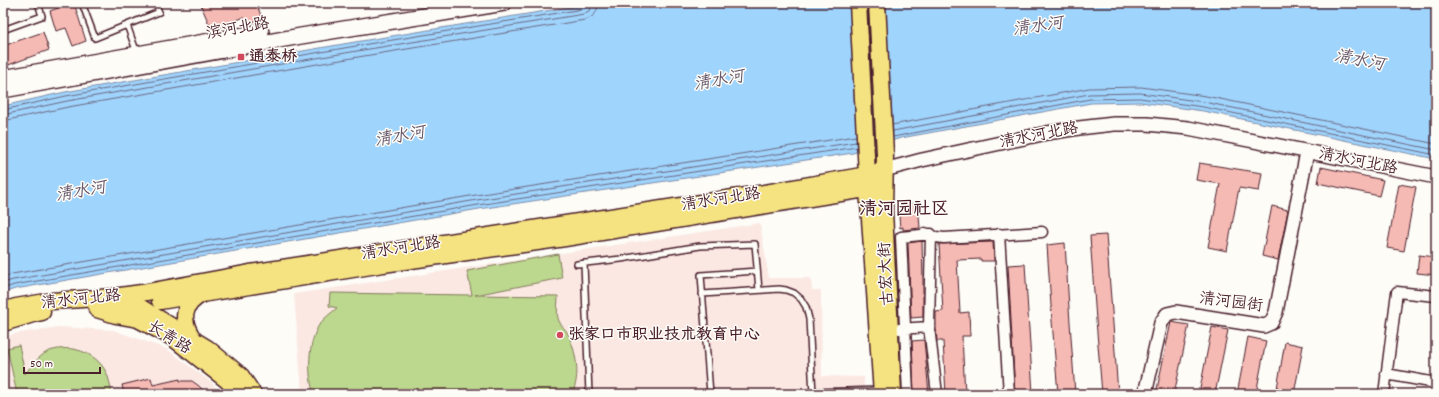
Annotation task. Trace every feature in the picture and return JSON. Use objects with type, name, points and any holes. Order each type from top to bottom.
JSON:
[{"type":"main road","name":"滨河北路","points":[[3,90],[139,60],[440,3]]},
{"type":"main road","name":"滨河北路","points":[[3,78],[301,36],[504,3]]},
{"type":"main road","name":"古宏大街","points":[[858,3],[866,157],[886,393]]},
{"type":"main road","name":"古宏大街","points":[[877,3],[885,162],[885,234],[898,329],[886,393]]},
{"type":"main road","name":"清水河北路","points":[[3,311],[16,307],[52,301],[133,305],[383,264],[566,238],[868,182],[885,162]]},
{"type":"main road","name":"清水河北路","points":[[3,324],[33,314],[96,303],[113,297],[250,273],[771,192],[868,182],[884,186]]},
{"type":"main road","points":[[194,340],[187,331],[185,311],[191,301],[204,294]]},
{"type":"main road","name":"长青路","points":[[113,297],[150,312],[207,348],[241,376],[254,394]]},
{"type":"main road","name":"长青路","points":[[96,303],[116,315],[138,319],[172,337],[228,381],[238,394]]},
{"type":"street","name":"清水河北路","points":[[885,162],[1047,133],[1114,124],[1147,124],[1188,128],[1436,177]]},
{"type":"street","name":"清河园街","points":[[1145,394],[1161,323],[1167,314],[1176,312],[1264,326],[1271,323],[1276,312],[1307,152]]},
{"type":"street","points":[[885,234],[922,232],[944,238],[1042,232]]},
{"type":"street","points":[[930,234],[929,327],[938,394]]},
{"type":"street","points":[[908,394],[898,329],[901,237],[930,234]]},
{"type":"street","points":[[1000,234],[1009,394]]},
{"type":"street","points":[[1384,394],[1397,292],[1436,296]]},
{"type":"street","points":[[898,329],[929,327]]},
{"type":"street","points":[[1386,374],[1436,383]]},
{"type":"lane","points":[[3,30],[42,16],[38,3]]},
{"type":"lane","points":[[82,3],[95,38],[159,12],[155,3]]},
{"type":"lane","points":[[127,25],[139,60]]},
{"type":"lane","points":[[577,264],[621,259],[700,246],[755,244],[759,290]]},
{"type":"lane","points":[[584,263],[589,394]]},
{"type":"lane","points":[[710,394],[701,274],[757,271]]},
{"type":"lane","points":[[702,294],[759,290],[786,290],[794,293],[801,299],[806,307],[809,320],[813,393],[886,393]]},
{"type":"shaded area","name":"张家口市职业技术教育中心","points":[[760,223],[769,278],[811,278],[812,290],[821,290],[822,376],[864,377],[864,394],[302,394],[294,294]]},
{"type":"shaded area","points":[[58,327],[113,330],[167,349],[211,382],[221,394],[3,394],[3,339],[13,334]]},
{"type":"green space","points":[[558,254],[562,278],[475,295],[558,296],[558,318],[567,332],[575,356],[577,371],[575,387],[572,394],[314,394],[310,377],[311,349],[315,332],[319,325],[337,308],[329,306],[330,293],[472,295],[467,271]]},
{"type":"green space","points":[[19,345],[25,374],[38,359],[47,352],[70,349],[78,350],[92,356],[107,373],[112,394],[17,394],[7,348]]},
{"type":"water","name":"清水河","points":[[595,3],[1417,3],[1436,6],[1436,159],[1203,111],[1140,102],[1091,103],[901,138],[853,153],[479,209],[15,289],[3,293],[3,106],[65,92],[355,42]]},
{"type":"building","points":[[56,3],[74,3],[86,41],[73,46],[66,28],[56,31],[50,11],[58,8]]},
{"type":"building","points":[[200,3],[256,3],[262,18],[247,25],[244,17],[212,31]]},
{"type":"building","points":[[43,32],[49,50],[3,67],[3,46]]},
{"type":"building","points":[[1199,163],[1262,173],[1259,191],[1239,188],[1227,251],[1208,247],[1220,184],[1196,180]]},
{"type":"building","points":[[1321,167],[1383,180],[1379,196],[1318,183]]},
{"type":"building","points":[[1399,184],[1416,187],[1404,251],[1387,248]]},
{"type":"building","points":[[918,203],[920,228],[903,230],[903,227],[900,228],[898,205]]},
{"type":"building","points":[[1272,206],[1288,210],[1278,260],[1262,256]]},
{"type":"building","points":[[1106,235],[1118,394],[1102,394],[1096,320],[1090,236]]},
{"type":"building","points":[[922,241],[923,317],[911,318],[908,243]]},
{"type":"building","points":[[993,242],[994,261],[981,261],[981,259],[957,260],[960,313],[969,312],[970,336],[962,336],[965,394],[946,394],[943,341],[937,341],[936,327],[936,312],[943,311],[939,244]]},
{"type":"building","points":[[1065,243],[1075,394],[1058,394],[1052,321],[1047,245]]},
{"type":"building","points":[[1419,255],[1436,257],[1436,275],[1417,273]]},
{"type":"building","points":[[1025,264],[1033,394],[1015,394],[1008,265]]},
{"type":"building","points":[[1171,322],[1189,325],[1174,394],[1156,394]]},
{"type":"building","points":[[1212,327],[1228,330],[1215,394],[1199,394]]},
{"type":"building","points":[[1248,337],[1266,341],[1256,394],[1237,394]]},
{"type":"building","points":[[924,340],[929,394],[914,394],[912,341]]},
{"type":"building","points":[[1285,342],[1303,346],[1294,394],[1276,394]]},
{"type":"building","points":[[151,378],[153,385],[180,379],[180,381],[192,381],[207,394],[124,394],[122,385]]},
{"type":"place","name":"通泰桥","points":[[241,57]]},
{"type":"place","name":"张家口市职业技术教育中心","points":[[560,335]]},
{"type":"district","name":"清河园社区","points":[[904,210]]}]
